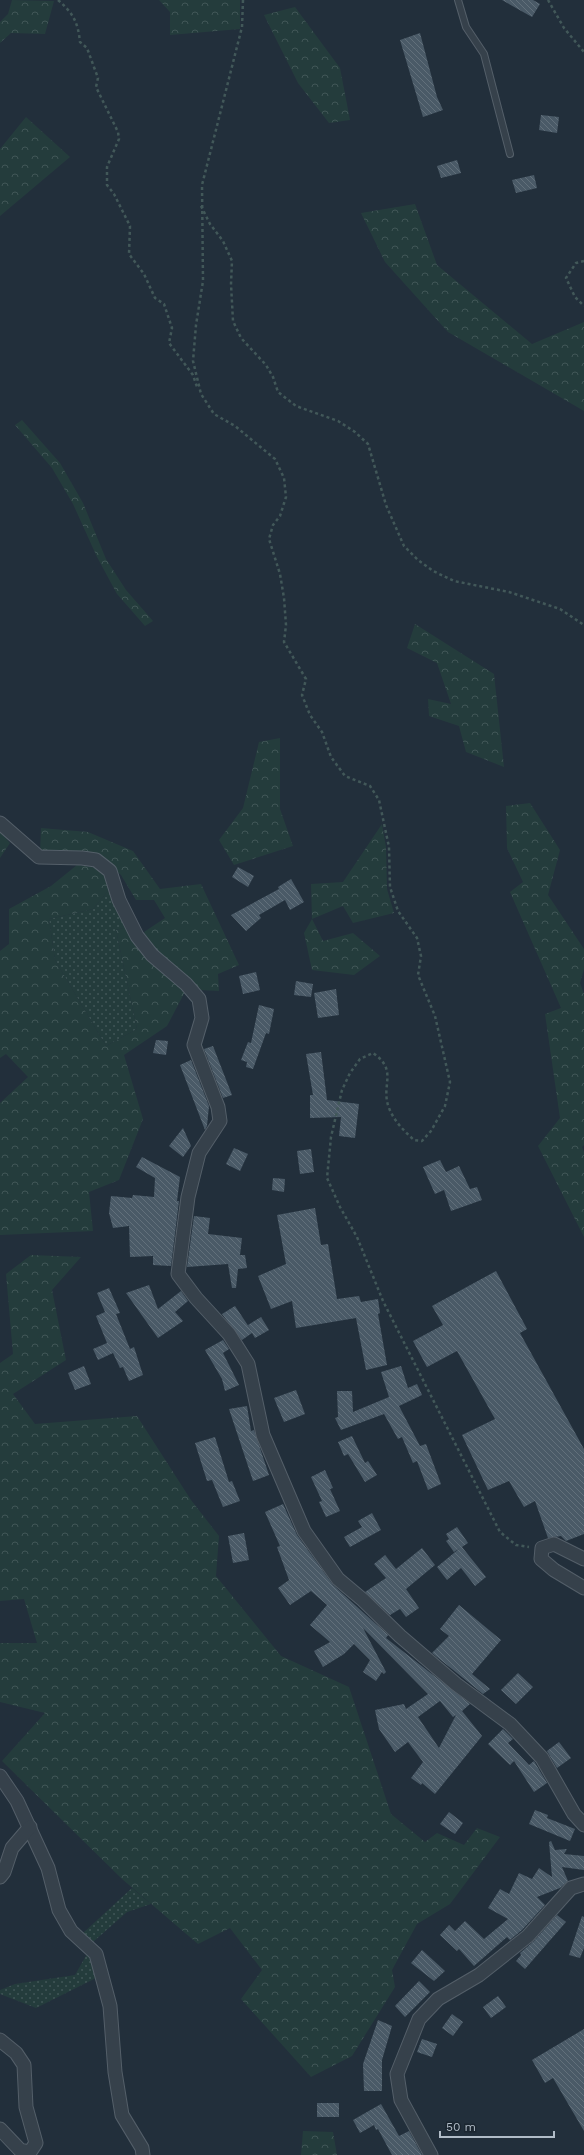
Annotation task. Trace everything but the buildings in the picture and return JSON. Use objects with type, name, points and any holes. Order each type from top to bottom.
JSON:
[{"type":"street","points":[[0,823],[40,857],[82,858],[96,860],[110,871],[119,900],[137,936],[152,955],[186,984],[199,999],[202,1018],[194,1045],[218,1107],[220,1121],[199,1153],[188,1197],[178,1274],[196,1298],[229,1334],[248,1364],[263,1435],[304,1531],[338,1578],[400,1636],[456,1684],[510,1724],[542,1758],[574,1814],[584,1825]]},
{"type":"street","points":[[584,1559],[554,1544],[542,1548],[541,1559],[554,1570],[584,1588]]},
{"type":"street","points":[[0,1776],[17,1801],[30,1827],[48,1868],[59,1910],[72,1931],[96,1954],[110,2006],[115,2072],[122,2115],[142,2148],[143,2155]]},
{"type":"street","points":[[0,1877],[4,1872],[12,1848],[30,1827]]},
{"type":"street","points":[[431,2155],[401,2100],[397,2074],[419,2020],[438,1999],[479,1975],[528,1936],[572,1888],[584,1884]]},
{"type":"street","points":[[0,2040],[16,2053],[24,2064],[26,2108],[36,2143],[30,2152],[20,2150],[0,2129]]},
{"type":"lane","points":[[458,0],[466,27],[484,54],[510,154]]},
{"type":"path","points":[[58,0],[67,8],[78,26],[80,42],[87,48],[98,78],[96,87],[118,132],[119,139],[107,167],[106,186],[114,194],[130,226],[130,254],[144,274],[155,298],[164,304],[172,328],[168,343],[192,375],[201,394],[214,414],[234,426],[275,459],[284,478],[286,497],[280,516],[273,525],[269,539],[280,574],[284,598],[286,625],[284,642],[306,678],[302,695],[310,715],[322,732],[331,757],[345,776],[370,786],[379,800],[389,847],[390,888],[398,911],[417,938],[422,956],[418,975],[435,1016],[450,1082],[445,1106],[431,1131],[422,1141],[414,1140],[400,1127],[389,1108],[386,1094],[388,1072],[383,1060],[373,1053],[360,1059],[350,1073],[342,1090],[335,1113],[327,1178],[340,1207],[357,1237],[383,1301],[500,1532],[516,1545],[542,1548]]},
{"type":"path","points":[[201,394],[193,361],[196,325],[203,281],[202,185],[207,160],[216,134],[242,27],[243,0]]},
{"type":"path","points":[[548,0],[564,28],[584,52]]},
{"type":"path","points":[[201,204],[210,224],[223,241],[232,261],[230,284],[233,321],[241,338],[266,365],[274,377],[278,392],[296,406],[338,421],[355,432],[368,444],[386,505],[404,546],[428,568],[454,581],[509,592],[560,609],[584,625]]},
{"type":"path","points":[[584,261],[576,263],[566,278],[575,297],[584,306]]},
{"type":"green space","points":[[12,0],[54,1],[45,34],[11,33],[0,43],[0,22],[8,14]]},
{"type":"green space","points":[[159,0],[240,0],[240,29],[170,35],[170,12]]},
{"type":"green space","points":[[295,7],[340,68],[350,120],[329,123],[298,83],[264,15]]},
{"type":"green space","points":[[26,117],[70,157],[0,216],[0,149]]},
{"type":"green space","points":[[415,204],[437,265],[532,344],[584,322],[584,411],[448,332],[385,262],[361,213]]},
{"type":"green space","points":[[22,420],[60,463],[83,503],[106,559],[126,590],[153,621],[145,626],[117,594],[97,557],[73,504],[52,468],[15,425]]},
{"type":"green space","points":[[415,624],[494,674],[504,767],[466,752],[459,726],[429,716],[428,699],[451,704],[437,663],[407,648]]},
{"type":"green space","points":[[280,738],[280,809],[293,846],[234,865],[219,840],[243,808],[259,742]]},
{"type":"green space","points":[[530,803],[560,850],[548,895],[584,949],[584,969],[580,983],[584,994],[584,1145],[582,1147],[584,1152],[584,1237],[538,1146],[560,1118],[545,1014],[561,1008],[510,892],[523,882],[507,848],[506,806]]},
{"type":"green space","points":[[382,824],[386,847],[387,889],[394,913],[353,923],[343,906],[312,919],[311,884],[343,882]]},
{"type":"green space","points":[[41,828],[88,832],[133,851],[160,889],[201,884],[239,965],[218,974],[219,991],[199,990],[155,950],[144,932],[165,918],[154,900],[136,900],[121,875],[101,859],[40,853]]},
{"type":"green space","points":[[0,832],[10,843],[0,858]]},
{"type":"green space","points":[[77,865],[89,866],[98,869],[106,875],[112,886],[93,909],[49,919],[55,960],[106,1046],[137,1029],[116,930],[127,927],[186,990],[167,1026],[124,1055],[143,1119],[119,1180],[89,1192],[93,1231],[0,1235],[0,1103],[28,1077],[6,1054],[0,1058],[0,951],[9,944],[9,909],[51,886]]},
{"type":"green space","points":[[112,886],[127,927],[116,930],[137,1029],[106,1046],[55,960],[49,919],[93,909]]},
{"type":"green space","points":[[312,919],[323,941],[353,933],[380,956],[354,975],[312,970],[304,933]]},
{"type":"green space","points":[[31,1255],[81,1257],[52,1290],[66,1360],[13,1394],[35,1424],[137,1416],[191,1500],[219,1536],[216,1576],[281,1656],[349,1687],[391,1814],[425,1842],[437,1833],[464,1845],[477,1828],[500,1837],[450,1904],[417,1924],[392,1970],[395,1987],[352,2056],[311,2077],[241,1999],[262,1970],[230,1928],[198,1944],[122,1879],[2,1761],[45,1713],[0,1702],[0,1643],[37,1643],[24,1599],[0,1601],[0,1363],[13,1354],[6,1274]]},
{"type":"green space","points":[[132,1888],[151,1904],[127,1912],[93,1942],[83,1933]]},
{"type":"green space","points":[[87,1954],[95,1964],[96,1978],[36,2008],[0,1994],[0,1990],[15,1984],[75,1975]]},
{"type":"green space","points":[[303,2131],[333,2132],[337,2155],[301,2155]]}]
